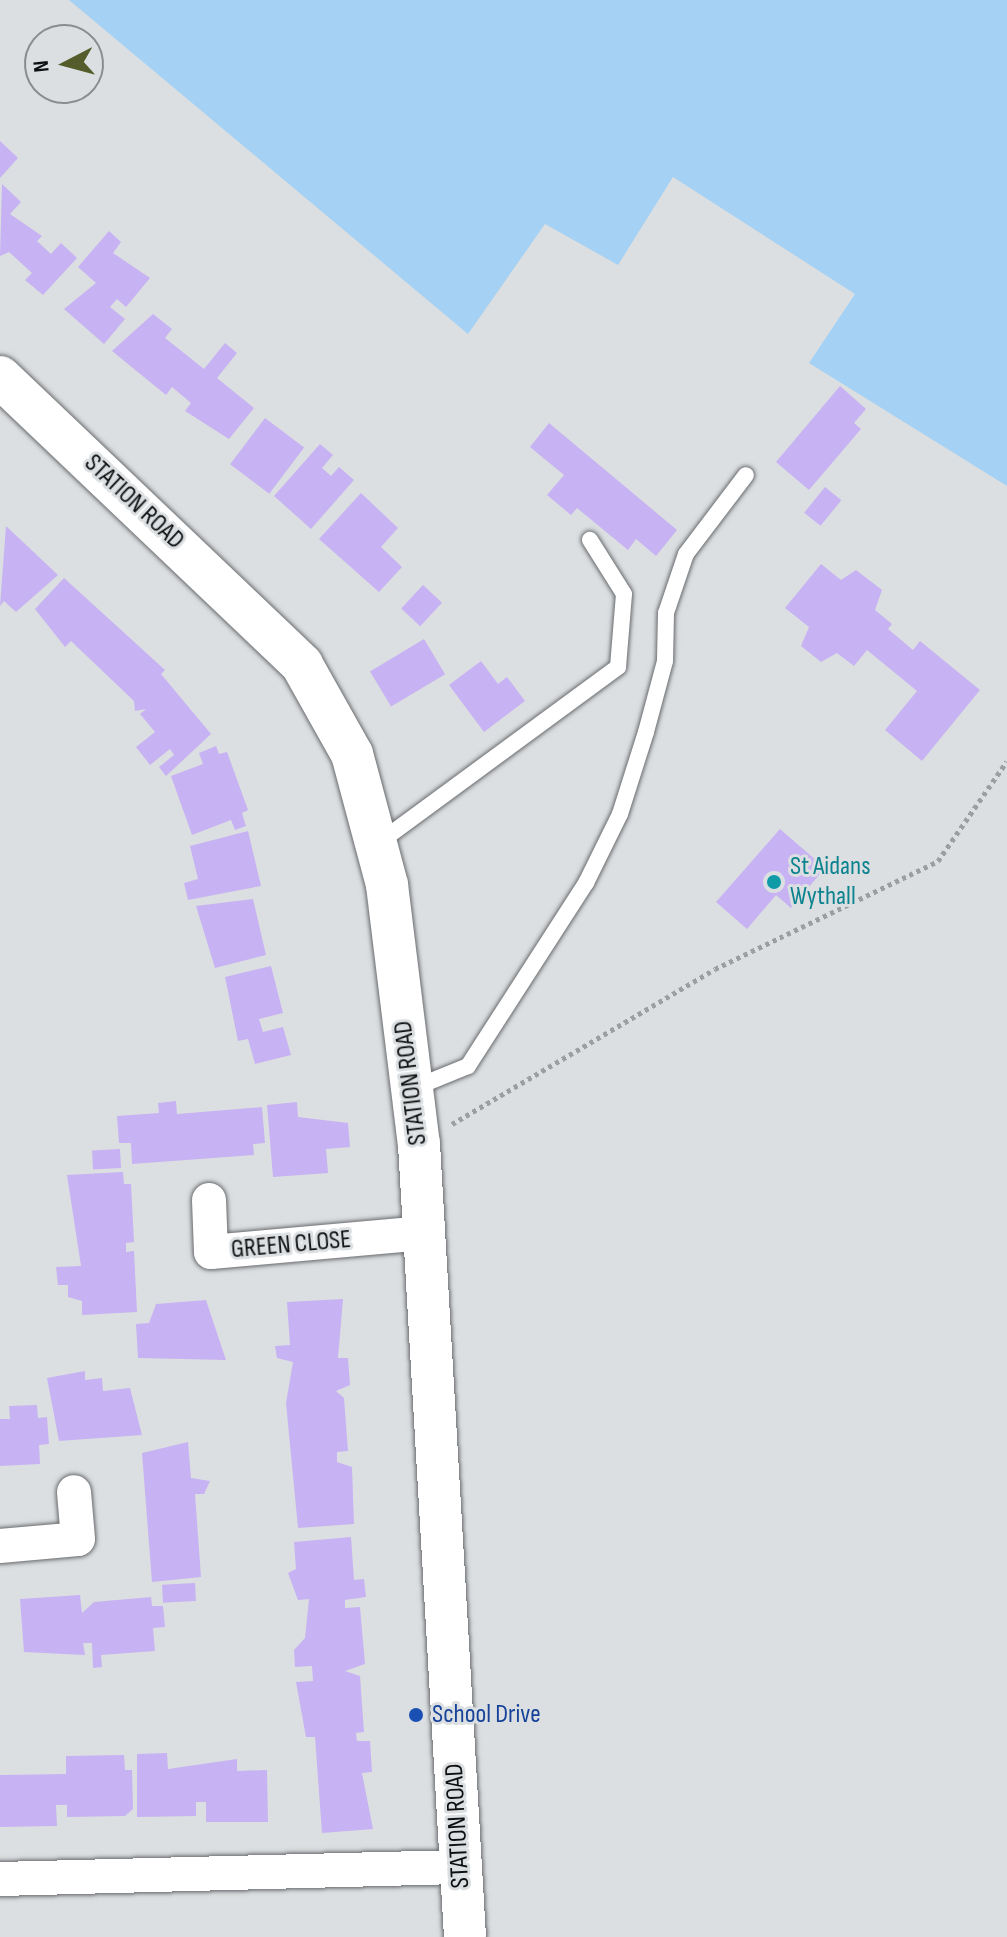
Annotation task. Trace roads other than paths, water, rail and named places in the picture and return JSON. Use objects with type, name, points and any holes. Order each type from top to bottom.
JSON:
[{"type":"street","name":"STATION ROAD","points":[[0,377],[302,665],[348,743],[376,845],[419,1144],[465,1937]]},
{"type":"street","name":"GREEN CLOSE","points":[[209,1200],[211,1252],[424,1233]]},
{"type":"street","points":[[0,1546],[78,1539],[74,1492]]},
{"type":"street","points":[[0,1879],[460,1867]]},
{"type":"lane","points":[[412,1089],[468,1066],[586,883],[620,814],[646,732],[665,661],[666,613],[686,554],[746,475]]},
{"type":"lane","points":[[376,845],[618,667],[624,594],[590,540]]},
{"type":"place","name":"St Aidans Wythall","points":[[774,882]]},
{"type":"place","name":"School Drive","points":[[416,1715]]}]
